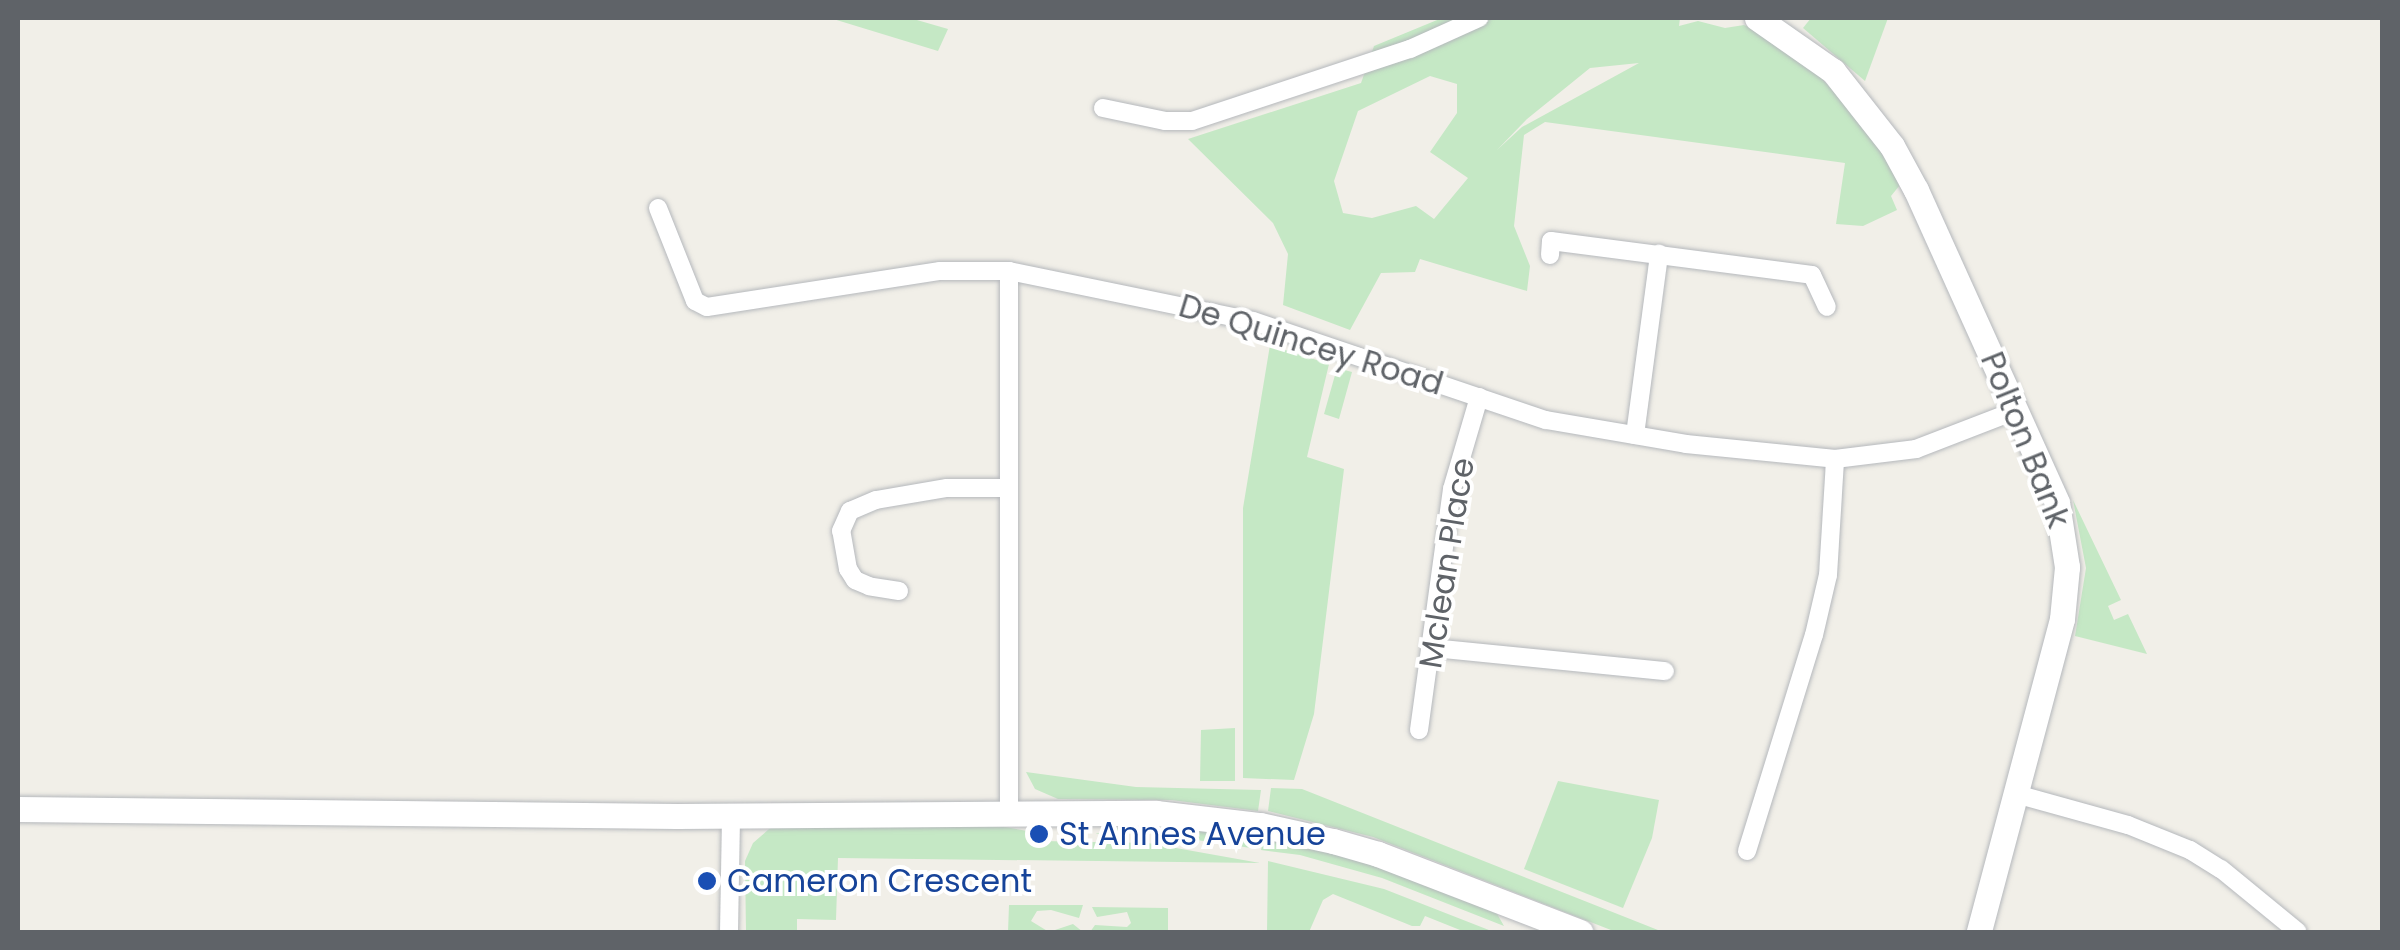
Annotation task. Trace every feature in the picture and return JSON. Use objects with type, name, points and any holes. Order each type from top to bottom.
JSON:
[{"type":"street","points":[[1103,108],[1166,121],[1192,120],[1410,49],[1479,18]]},
{"type":"street","name":"Polton Bank","points":[[1757,18],[1833,72],[1892,146],[2057,503],[2067,567],[2062,620],[1979,932]]},
{"type":"street","name":"De Quincey Road","points":[[658,208],[695,301],[707,307],[940,271],[1009,271],[1253,321],[1546,420],[1635,436],[1836,458],[1916,449],[2017,410]]},
{"type":"street","points":[[1550,256],[1551,242],[1812,275],[1827,307]]},
{"type":"street","points":[[1635,436],[1659,254]]},
{"type":"street","points":[[1009,271],[1009,812]]},
{"type":"street","name":"Mclean Place","points":[[1420,730],[1452,489],[1479,396]]},
{"type":"street","points":[[1746,851],[1818,620],[1830,557],[1836,458]]},
{"type":"street","points":[[899,590],[869,586],[855,580],[848,569],[841,532],[850,512],[876,500],[947,488],[1008,488]]},
{"type":"street","points":[[1433,648],[1665,671]]},
{"type":"street","points":[[2016,794],[2128,825],[2190,850],[2221,869],[2298,932]]},
{"type":"street","points":[[18,809],[1156,813],[1260,825],[1378,854],[1529,924],[1580,932]]},
{"type":"street","points":[[729,932],[730,813]]},
{"type":"green space","points":[[830,18],[910,18],[948,29],[938,51]]},
{"type":"green space","points":[[1442,18],[1680,18],[1679,26],[1698,21],[1725,28],[1744,25],[1773,39],[1810,67],[1843,100],[1871,135],[1900,185],[1891,196],[1897,210],[1863,226],[1836,224],[1845,163],[1545,122],[1524,135],[1514,226],[1530,266],[1527,291],[1420,259],[1415,272],[1381,273],[1350,330],[1283,305],[1288,254],[1273,223],[1188,139],[1361,83],[1374,46]],"holes":[[[1639,63],[1522,127],[1497,150],[1527,119],[1590,68]],[[1430,76],[1457,84],[1457,113],[1430,152],[1468,178],[1434,219],[1416,206],[1372,218],[1343,213],[1334,181],[1358,111]]]},
{"type":"green space","points":[[1811,18],[1888,18],[1865,81],[1803,28]]},
{"type":"green space","points":[[1270,345],[1329,364],[1307,457],[1344,469],[1314,714],[1294,780],[1243,778],[1243,508]]},
{"type":"green space","points":[[1337,368],[1352,372],[1339,419],[1324,414]]},
{"type":"green space","points":[[2073,500],[2121,600],[2108,606],[2114,620],[2128,614],[2147,654],[2075,636],[2086,568]]},
{"type":"green space","points":[[1235,728],[1235,781],[1200,781],[1201,730]]},
{"type":"green space","points":[[1026,772],[1136,787],[1261,790],[1258,811],[1171,800],[1058,799],[1035,789]]},
{"type":"green space","points":[[1558,781],[1659,800],[1652,838],[1623,908],[1524,869]]},
{"type":"green space","points":[[1271,788],[1302,789],[1663,932],[1616,932],[1373,837],[1268,811]]},
{"type":"green space","points":[[983,823],[1033,832],[1041,841],[1148,843],[1260,863],[838,858],[836,920],[797,919],[797,932],[746,932],[745,861],[753,843],[769,829],[779,825]]},
{"type":"green space","points":[[1135,824],[1255,836],[1251,848],[1149,833],[1095,834]]},
{"type":"green space","points":[[1264,837],[1347,856],[1496,912],[1504,926],[1382,878],[1300,855],[1261,850]]},
{"type":"green space","points":[[1268,861],[1384,889],[1494,932],[1465,932],[1425,916],[1420,926],[1412,926],[1333,894],[1323,900],[1309,932],[1267,932]]},
{"type":"green space","points":[[1009,905],[1083,905],[1079,918],[1051,910],[1037,911],[1031,921],[1049,932],[1008,932]]},
{"type":"green space","points":[[1092,907],[1168,908],[1168,932],[1090,932],[1095,925],[1127,927],[1131,923],[1127,912],[1097,917]]},
{"type":"green space","points":[[1073,924],[1083,932],[1049,932]]},
{"type":"place","name":"St Annes Avenue","points":[[1039,834]]},
{"type":"place","name":"Cameron Crescent","points":[[707,881]]}]
